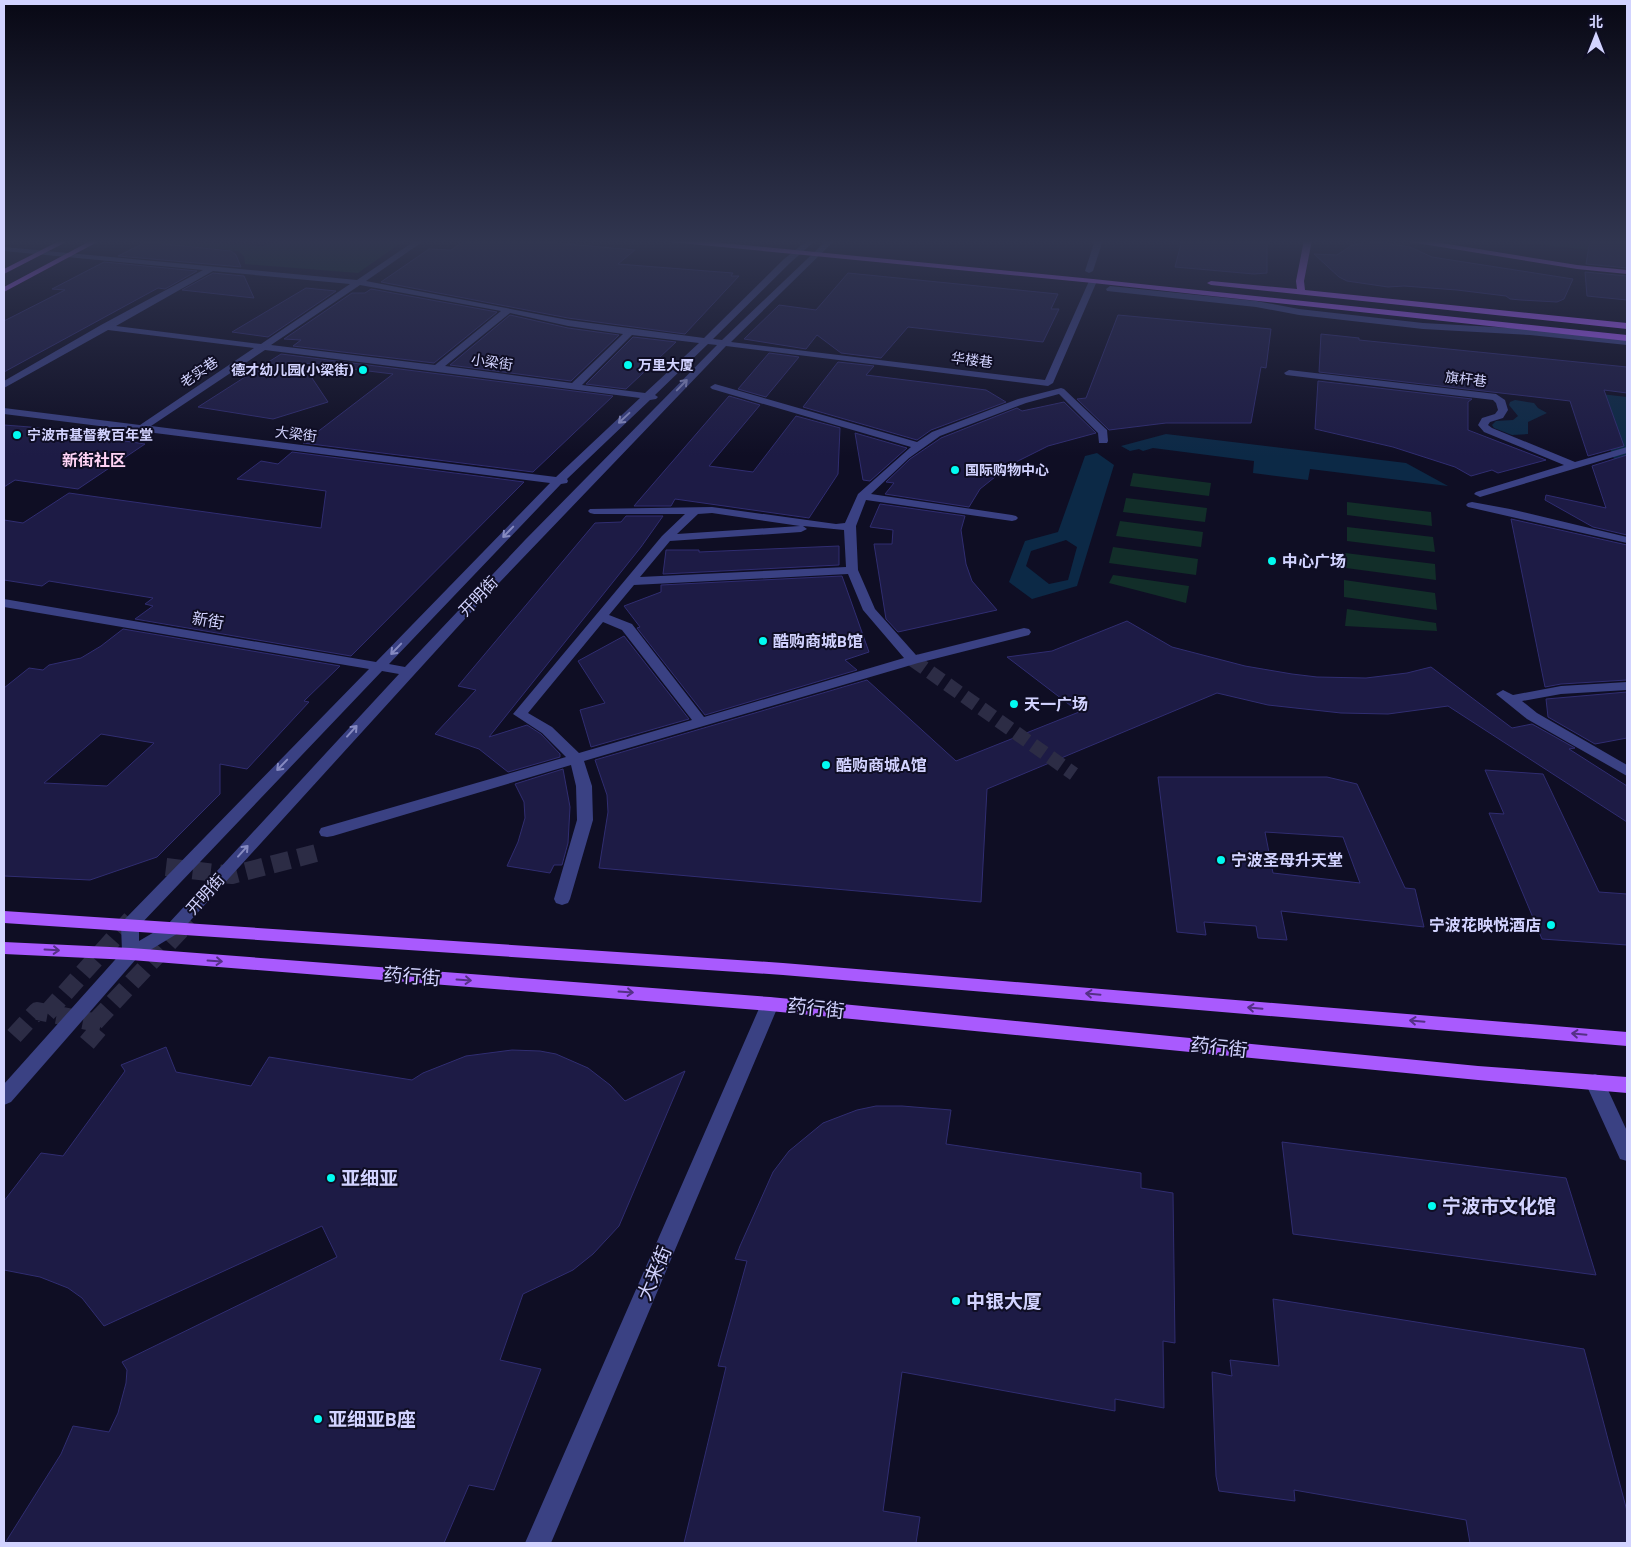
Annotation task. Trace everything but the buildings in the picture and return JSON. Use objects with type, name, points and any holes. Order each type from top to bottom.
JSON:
[{"type":"main road","points":[[1385,312],[1627,338]]},
{"type":"main road","points":[[1495,312],[1627,326]]},
{"type":"main road","name":"药行街","points":[[4,917],[783,969],[1627,1038]]},
{"type":"main road","name":"药行街","points":[[4,948],[131,954],[770,1004],[1468,1072],[1627,1085]]},
{"type":"street","points":[[4,385],[131,312]]},
{"type":"street","name":"老实巷","points":[[142,428],[313,312]]},
{"type":"street","points":[[437,368],[505,312]]},
{"type":"street","points":[[518,312],[568,323],[723,344]]},
{"type":"street","name":"开明街","points":[[130,924],[558,481],[736,312]]},
{"type":"street","name":"开明街","points":[[4,1096],[131,954],[174,928],[407,671],[584,484],[723,344],[750,312]]},
{"type":"street","name":"华楼巷","points":[[723,344],[1048,383],[1079,312]]},
{"type":"street","points":[[1301,312],[1414,325],[1530,332],[1627,342]]},
{"type":"street","name":"小梁街","points":[[104,327],[669,399]]},
{"type":"street","points":[[574,387],[630,332]]},
{"type":"street","name":"旗杆巷","points":[[1289,373],[1496,397],[1501,402],[1503,410],[1500,416],[1486,420],[1483,425],[1488,430],[1576,466]]},
{"type":"street","points":[[715,386],[918,446]]},
{"type":"street","points":[[913,660],[869,610],[852,570],[850,526],[862,496],[890,469],[936,434],[1022,400],[1060,391],[1103,432],[1103,441]]},
{"type":"street","name":"大梁街","points":[[4,411],[584,484]]},
{"type":"street","points":[[1480,494],[1627,450]]},
{"type":"street","points":[[862,496],[1012,518]]},
{"type":"street","points":[[1472,506],[1510,512],[1627,540]]},
{"type":"street","points":[[562,899],[585,820],[584,786],[576,758],[547,730],[520,714],[666,538],[695,510]]},
{"type":"street","points":[[594,512],[712,510],[836,527]]},
{"type":"street","points":[[666,538],[850,526]]},
{"type":"street","points":[[630,581],[852,570]]},
{"type":"street","name":"新街","points":[[4,603],[407,671]]},
{"type":"street","points":[[601,616],[627,627],[701,723]]},
{"type":"street","points":[[327,832],[913,660],[1024,632]]},
{"type":"street","points":[[1627,686],[1561,690],[1508,696],[1532,716],[1627,771]]},
{"type":"street","points":[[130,924],[131,954]]},
{"type":"street","name":"大来街","points":[[538,1543],[770,1004]]},
{"type":"street","points":[[1595,1082],[1627,1153]]},
{"type":"green space","points":[[1133,473],[1211,483],[1209,496],[1130,486]]},
{"type":"green space","points":[[1126,498],[1207,508],[1205,522],[1123,512]]},
{"type":"green space","points":[[1347,502],[1431,512],[1432,526],[1347,515]]},
{"type":"green space","points":[[1120,521],[1203,532],[1201,547],[1116,536]]},
{"type":"green space","points":[[1347,527],[1433,537],[1435,552],[1347,541]]},
{"type":"green space","points":[[1113,547],[1198,559],[1196,575],[1109,563]]},
{"type":"green space","points":[[1345,553],[1435,564],[1436,580],[1346,568]]},
{"type":"green space","points":[[1113,575],[1189,586],[1186,603],[1109,583]]},
{"type":"green space","points":[[1344,580],[1435,593],[1437,610],[1344,597]]},
{"type":"green space","points":[[1347,609],[1436,623],[1437,631],[1345,626]]},
{"type":"water","points":[[1592,393],[1627,397],[1627,499]]},
{"type":"water","points":[[1515,400],[1534,403],[1538,408],[1547,413],[1528,422],[1528,434],[1512,435],[1494,428],[1492,425],[1496,421],[1513,420],[1518,416],[1509,405],[1510,402]]},
{"type":"water","points":[[1166,434],[1406,463],[1448,486],[1310,469],[1308,480],[1253,473],[1254,461],[1153,448],[1143,451],[1139,449],[1130,451],[1121,446]]},
{"type":"water","points":[[1097,453],[1114,465],[1077,586],[1032,599],[1009,582],[1025,541],[1058,532],[1085,456]],"holes":[[[1066,540],[1077,547],[1068,580],[1049,584],[1026,566],[1031,551]]]},
{"type":"tunnel","points":[[913,660],[1074,774]]},
{"type":"tunnel","points":[[166,867],[232,875],[320,852]]},
{"type":"tunnel","points":[[47,1013],[133,917]]},
{"type":"tunnel","points":[[95,1022],[190,920]]},
{"type":"tunnel","points":[[14,1036],[37,1011],[47,1013]]},
{"type":"tunnel","points":[[47,1013],[103,1024],[85,1045]]},
{"type":"place","name":"万里大厦","points":[[628,365]]},
{"type":"place","name":"德才幼儿园(小梁街)","points":[[363,370]]},
{"type":"place","name":"宁波市基督教百年堂","points":[[17,435]]},
{"type":"place","name":"国际购物中心","points":[[955,470]]},
{"type":"place","name":"中心广场","points":[[1272,561]]},
{"type":"place","name":"酷购商城B馆","points":[[763,641]]},
{"type":"place","name":"天一广场","points":[[1014,704]]},
{"type":"place","name":"酷购商城A馆","points":[[826,765]]},
{"type":"place","name":"宁波圣母升天堂","points":[[1221,860]]},
{"type":"place","name":"宁波花映悦酒店","points":[[1551,925]]},
{"type":"place","name":"亚细亚","points":[[331,1178]]},
{"type":"place","name":"宁波市文化馆","points":[[1432,1206]]},
{"type":"place","name":"中银大厦","points":[[956,1301]]},
{"type":"place","name":"亚细亚B座","points":[[318,1419]]},
{"type":"district","name":"新街社区","points":[[94,460]]}]
